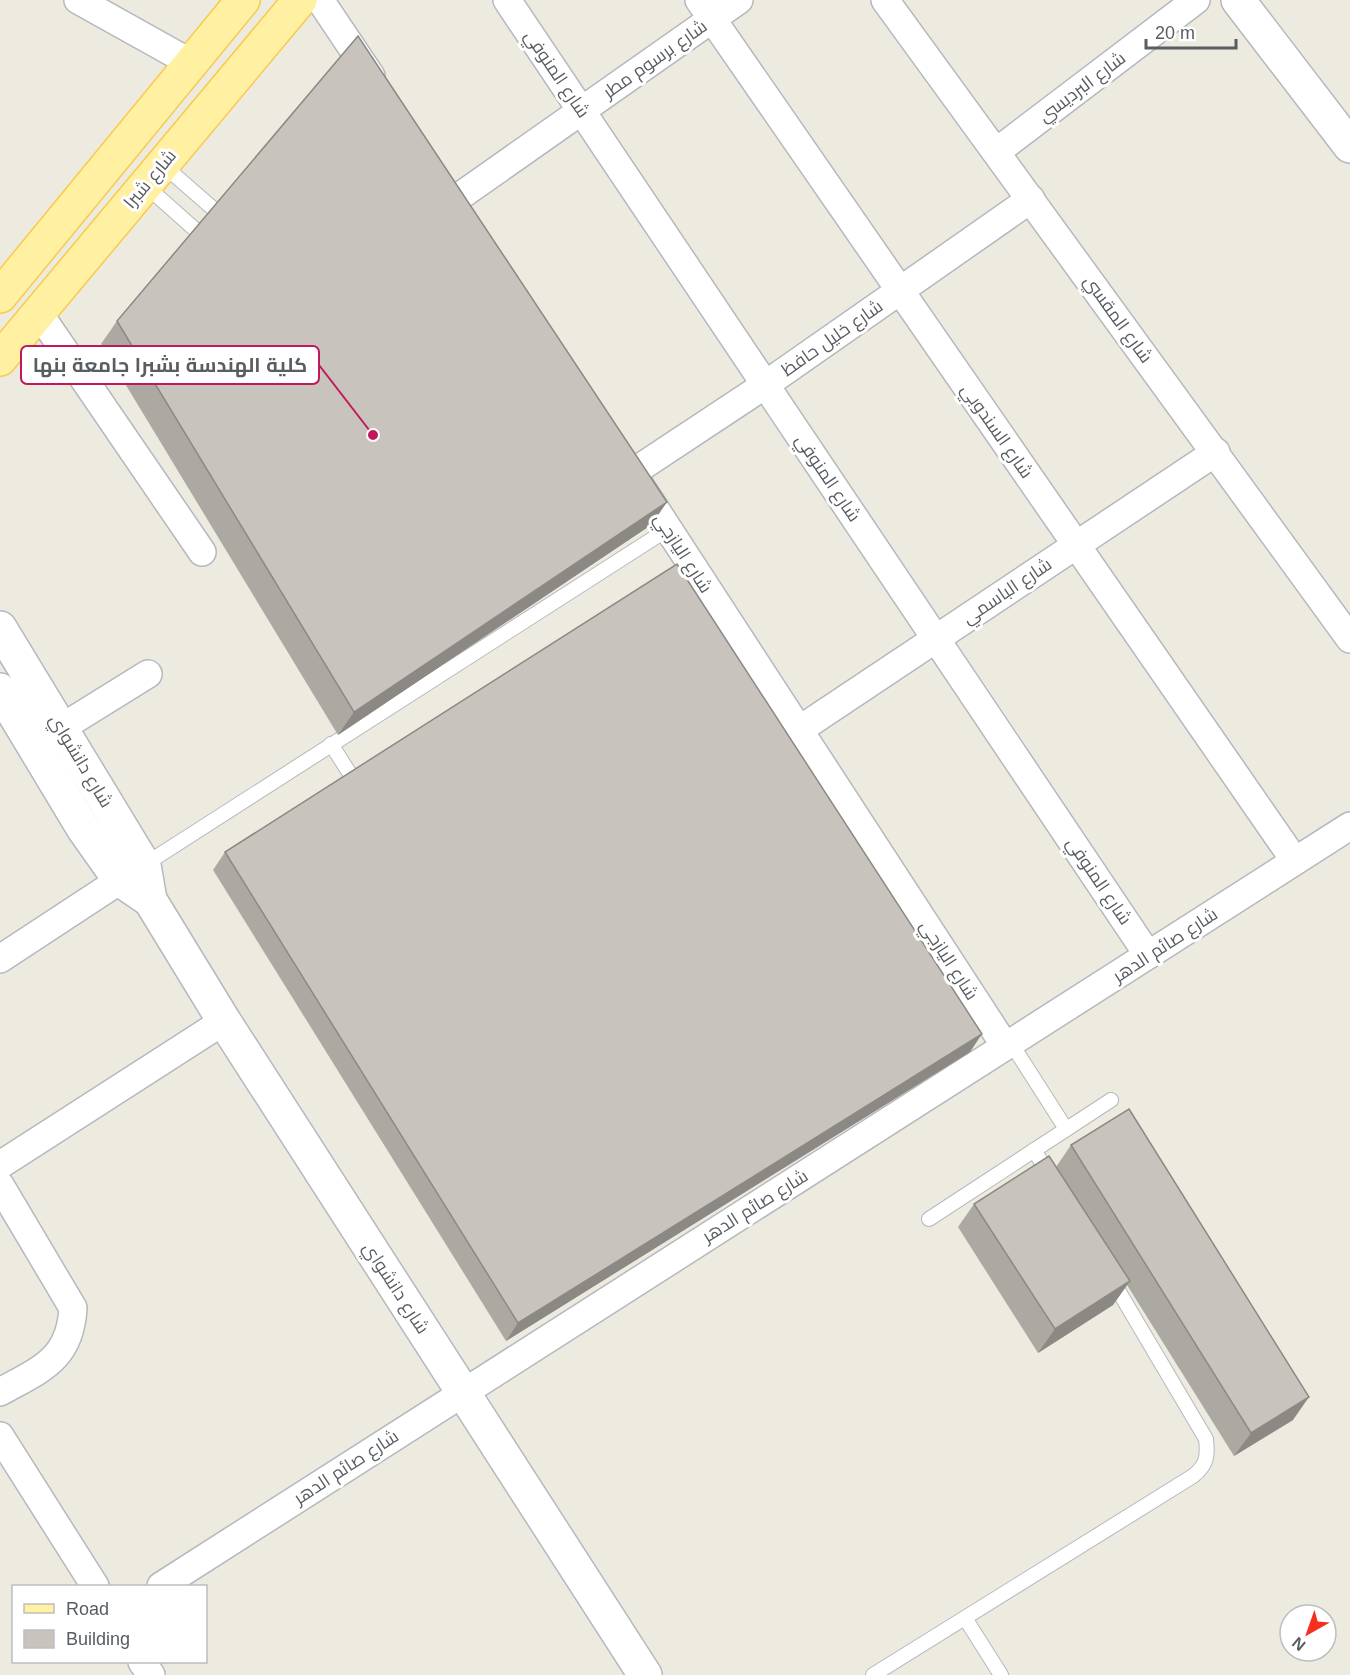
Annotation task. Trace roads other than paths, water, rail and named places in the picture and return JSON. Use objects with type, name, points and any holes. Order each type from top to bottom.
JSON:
[{"type":"main road","points":[[0,296],[243,0]]},
{"type":"main road","name":"شارع شبرا","points":[[0,359],[300,0]]},
{"type":"street","points":[[78,0],[192,63]]},
{"type":"street","points":[[320,0],[384,96]]},
{"type":"street","name":"شارع المنوفي","points":[[507,0],[1148,955]]},
{"type":"street","name":"شارع برسوم مطر","points":[[453,201],[582,111],[705,10],[738,0]]},
{"type":"street","name":"شارع المقسي","points":[[885,0],[1350,639]]},
{"type":"street","name":"شارع البرديسي","points":[[996,152],[1196,0]]},
{"type":"street","points":[[1249,4],[1350,146]]},
{"type":"street","name":"شارع السندوبي","points":[[705,10],[1295,861]]},
{"type":"street","name":"شارع خليل حافظ","points":[[624,468],[765,385],[1031,199]]},
{"type":"street","points":[[38,312],[202,552]]},
{"type":"street","name":"شارع الباسمي","points":[[799,730],[1216,452]]},
{"type":"street","name":"شارع اليازجي","points":[[624,468],[668,529],[1008,1045]]},
{"type":"street","name":"شارع دانشواي","points":[[0,628],[61,728],[131,872],[224,1021],[645,1675]]},
{"type":"street","points":[[61,728],[148,674]]},
{"type":"street","name":"شارع دانشواي","points":[[0,690],[83,828],[131,872]]},
{"type":"street","name":"شارع صائم الدهر","points":[[164,1585],[462,1392],[1350,826]]},
{"type":"street","points":[[0,959],[131,872]]},
{"type":"street","points":[[0,1165],[224,1021]]},
{"type":"street","points":[[0,1185],[73,1308],[72,1329],[64,1348],[49,1364],[0,1392]]},
{"type":"street","points":[[0,1436],[93,1585]]},
{"type":"lane","points":[[154,175],[237,229]]},
{"type":"lane","points":[[154,175],[218,250]]},
{"type":"lane","points":[[131,872],[668,529]]},
{"type":"lane","points":[[331,744],[357,785],[376,789]]},
{"type":"lane","points":[[1008,1045],[1066,1129]]},
{"type":"lane","points":[[929,1219],[1111,1100]]},
{"type":"lane","points":[[1034,1150],[1059,1191]]},
{"type":"lane","points":[[873,1675],[1204,1467],[1208,1454],[1206,1439],[1102,1264]]},
{"type":"lane","points":[[965,1618],[1001,1675]]},
{"type":"place","name":"كلية الهندسة بشبرا جامعة بنها","points":[[373,435]]}]
